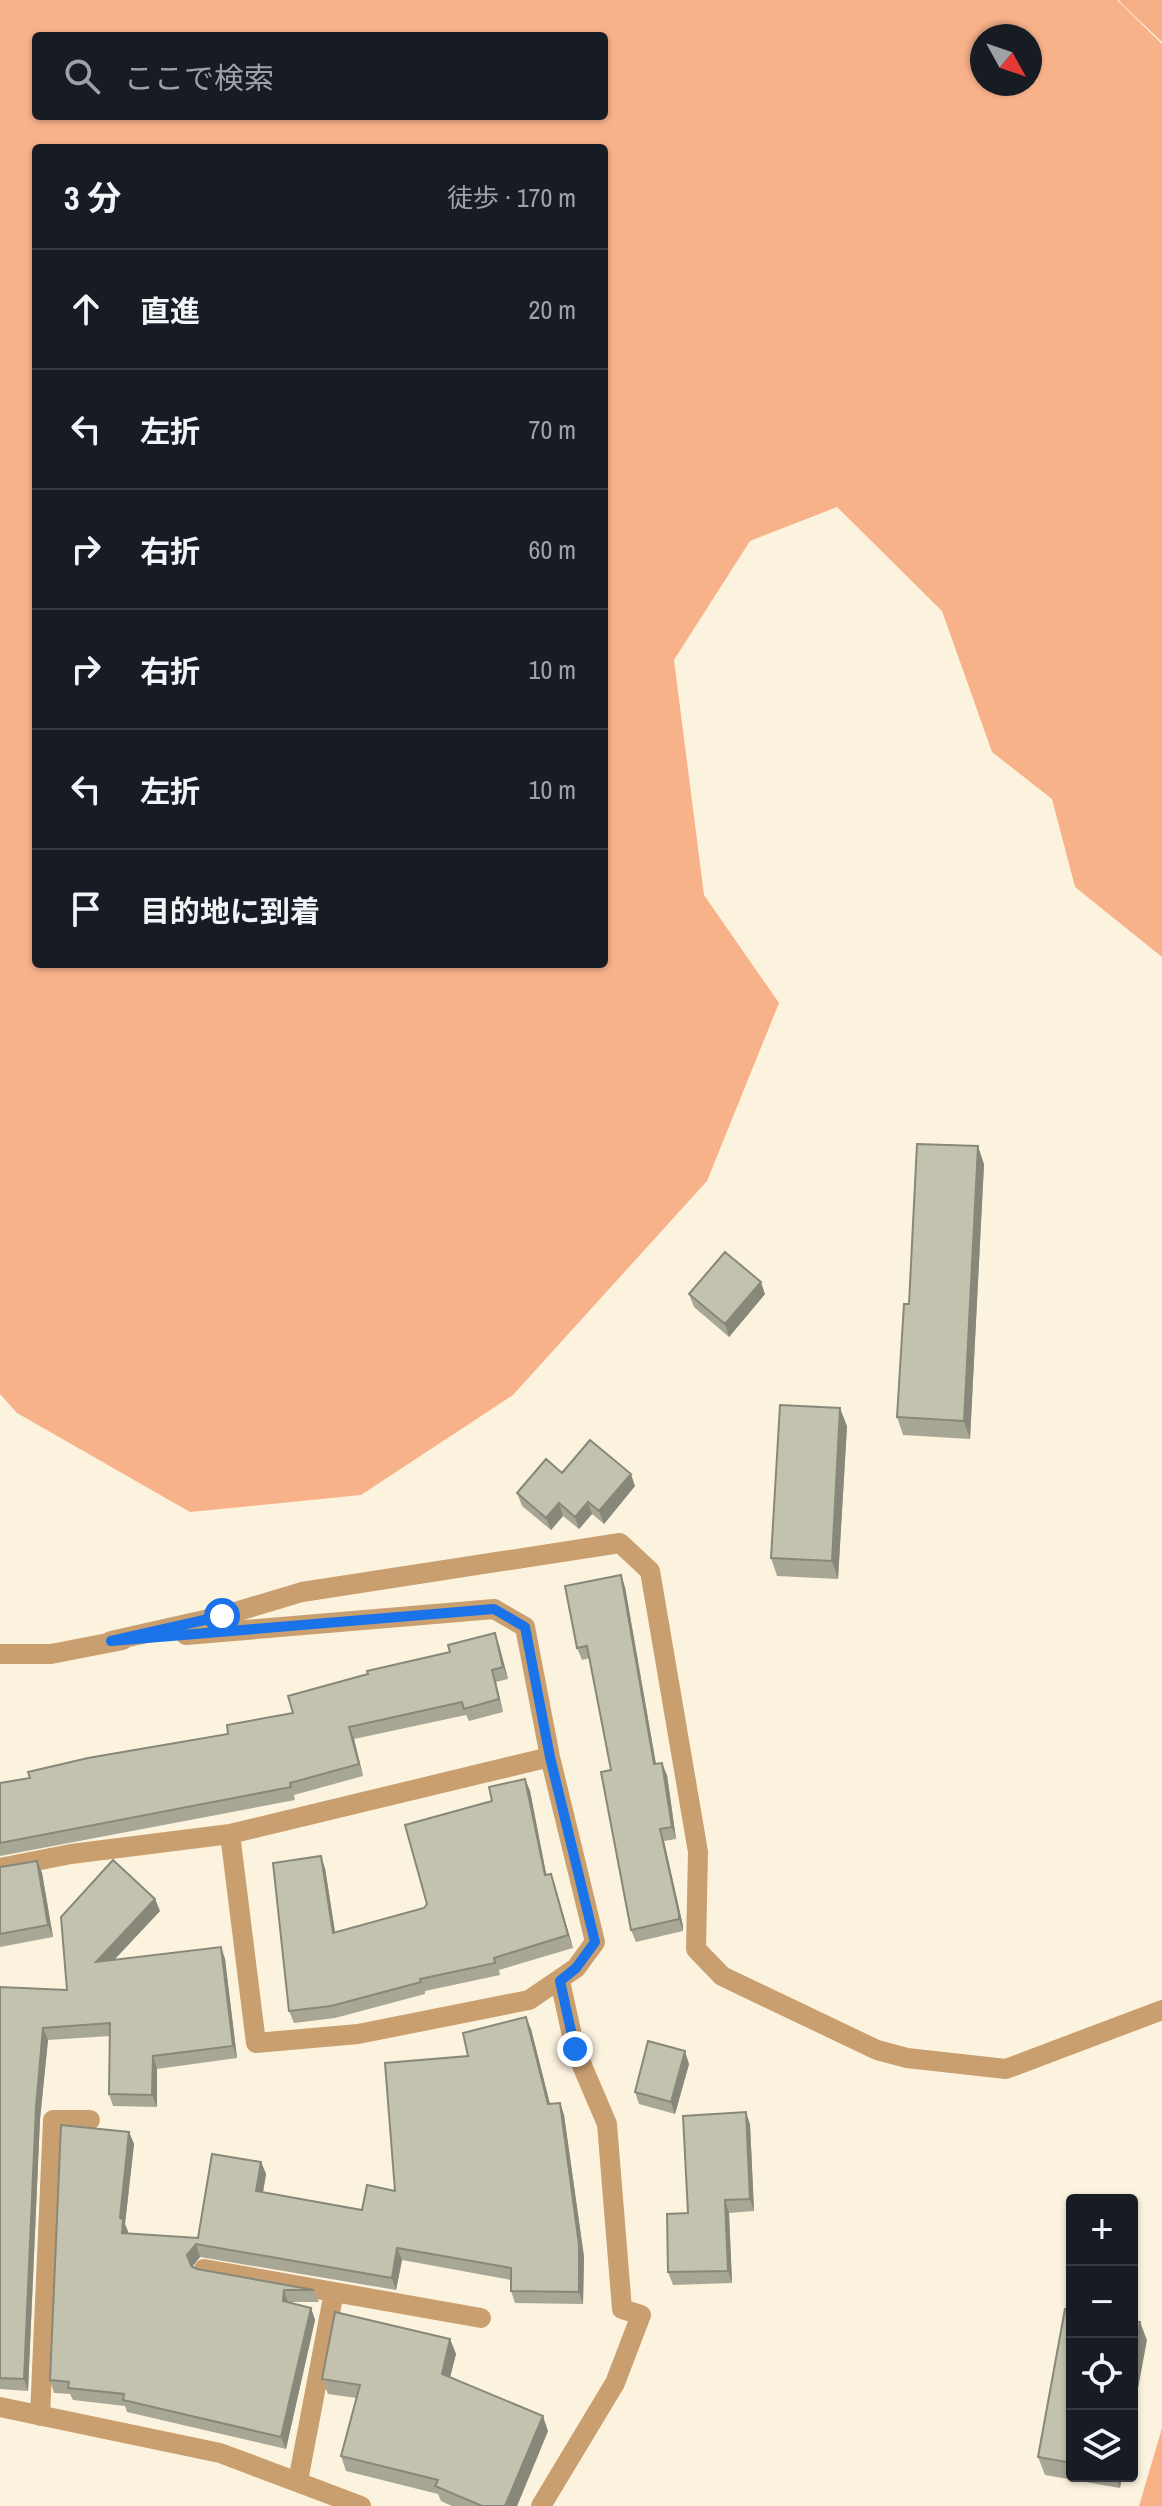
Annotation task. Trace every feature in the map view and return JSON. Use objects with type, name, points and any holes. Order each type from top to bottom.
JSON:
[{"type":"street","points":[[0,1654],[51,1654],[222,1616],[302,1592],[620,1543],[650,1571],[698,1852],[696,1949],[722,1976],[877,2050],[907,2058],[1006,2069],[1162,2010]]},
{"type":"street","points":[[111,1641],[494,1609],[525,1627],[550,1757],[595,1942],[576,1968],[529,2000],[387,2029],[256,2043],[230,1834]]},
{"type":"street","points":[[0,1868],[71,1854],[230,1834],[550,1757]]},
{"type":"street","points":[[541,2506],[615,2383],[641,2315],[622,2309],[607,2124],[575,2049],[560,1981]]},
{"type":"street","points":[[40,2416],[53,2120],[90,2120]]},
{"type":"street","points":[[204,2269],[481,2318]]},
{"type":"street","points":[[298,2481],[334,2292]]},
{"type":"street","points":[[0,2407],[220,2453],[361,2506]]},
{"type":"shaded area","points":[[0,0],[1117,0],[1162,44],[1162,957],[1075,887],[1052,799],[992,752],[942,611],[837,507],[750,541],[674,660],[704,895],[779,1003],[707,1181],[513,1395],[361,1495],[190,1512],[17,1413],[0,1394]]},
{"type":"shaded area","points":[[1119,0],[1162,0],[1162,42],[1122,4]]},
{"type":"shaded area","points":[[1162,2428],[1162,2506],[1139,2506]]},
{"type":"building","points":[[917,1144],[978,1146],[964,1421],[897,1417],[904,1304],[909,1304]]},
{"type":"building","points":[[725,1252],[761,1282],[725,1324],[689,1294]]},
{"type":"building","points":[[780,1405],[840,1408],[832,1561],[771,1558]]},
{"type":"building","points":[[590,1440],[631,1474],[599,1511],[588,1502],[575,1517],[559,1503],[546,1518],[517,1493],[546,1459],[562,1473]]},
{"type":"building","points":[[621,1575],[654,1764],[662,1763],[672,1827],[660,1829],[679,1914],[679,1919],[631,1930],[601,1772],[611,1770],[587,1646],[577,1648],[565,1586]]},
{"type":"building","points":[[495,1633],[503,1667],[492,1670],[499,1699],[464,1709],[462,1702],[349,1727],[359,1764],[290,1783],[291,1787],[0,1843],[0,1783],[30,1778],[28,1772],[88,1758],[228,1734],[227,1725],[293,1713],[288,1696],[368,1674],[367,1671],[450,1652],[448,1645]]},
{"type":"building","points":[[525,1779],[545,1875],[551,1874],[568,1935],[494,1958],[495,1963],[420,1979],[421,1982],[331,2006],[289,2011],[273,1863],[321,1856],[333,1933],[424,1908],[427,1904],[405,1825],[492,1801],[489,1787]]},
{"type":"building","points":[[113,1860],[155,1899],[96,1962],[221,1947],[233,2046],[153,2056],[152,2095],[109,2094],[110,2023],[43,2028],[36,2107],[24,2379],[0,2378],[0,1987],[67,1990],[61,1917]]},
{"type":"building","points":[[37,1861],[48,1925],[0,1934],[0,1867]]},
{"type":"building","points":[[526,2017],[548,2104],[560,2103],[579,2245],[579,2292],[511,2291],[511,2268],[397,2248],[392,2278],[196,2244],[187,2255],[191,2266],[197,2269],[314,2290],[284,2290],[283,2301],[311,2308],[281,2437],[123,2400],[124,2394],[68,2388],[69,2382],[50,2380],[61,2125],[129,2132],[120,2218],[123,2219],[122,2233],[198,2238],[212,2154],[261,2162],[256,2191],[362,2210],[367,2185],[395,2191],[385,2063],[468,2056],[463,2033]]},
{"type":"building","points":[[648,2041],[685,2051],[671,2102],[635,2092]]},
{"type":"building","points":[[746,2112],[750,2199],[725,2200],[728,2271],[668,2272],[667,2214],[688,2213],[683,2116]]},
{"type":"building","points":[[1065,2309],[1066,2309],[1066,2462],[1038,2457]]},
{"type":"building","points":[[335,2312],[450,2339],[442,2374],[543,2416],[505,2506],[482,2506],[435,2486],[438,2480],[341,2456],[360,2385],[322,2379]]},
{"type":"route","points":[[222,1616],[111,1641],[494,1609],[525,1627],[550,1757],[595,1942],[576,1968],[560,1981],[575,2049]]}]
